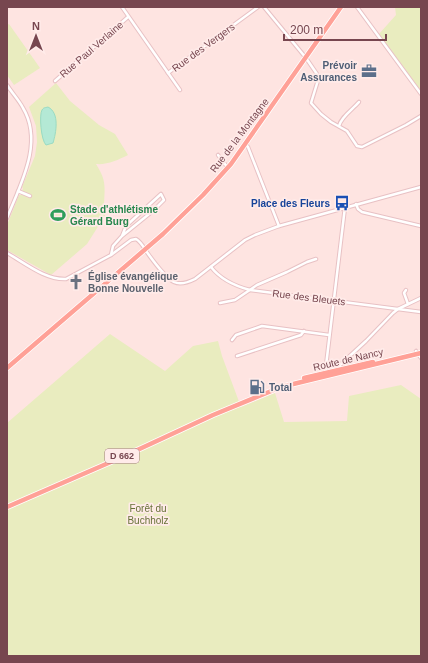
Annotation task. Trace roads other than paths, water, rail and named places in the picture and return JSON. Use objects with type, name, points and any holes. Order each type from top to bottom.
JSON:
[{"type":"main road","name":"Rue de la Montagne","points":[[7,368],[146,249],[203,195],[228,168],[341,7]]},
{"type":"main road","name":"Route de Nancy","points":[[7,507],[120,458],[237,404],[281,387],[419,352]]},
{"type":"street","points":[[122,7],[180,90]]},
{"type":"street","name":"Rue des Vergers","points":[[168,73],[258,7]]},
{"type":"street","points":[[264,7],[320,77],[311,103],[331,122],[347,131],[357,146],[362,147],[421,116]]},
{"type":"street","points":[[357,7],[421,94]]},
{"type":"street","name":"Rue Paul Verlaine","points":[[55,81],[128,17]]},
{"type":"street","points":[[7,85],[24,108],[29,121],[32,142],[31,153],[7,218]]},
{"type":"street","points":[[339,126],[341,119],[359,102]]},
{"type":"street","points":[[246,144],[279,226]]},
{"type":"street","points":[[218,155],[228,168]]},
{"type":"street","points":[[7,253],[47,276],[66,280],[112,254],[131,240],[136,239],[143,244],[167,277],[173,282],[189,282],[245,240],[279,226],[421,187]]},
{"type":"street","points":[[18,191],[30,196]]},
{"type":"street","points":[[112,254],[113,246],[122,236],[164,200],[161,194],[126,226],[122,236]]},
{"type":"street","points":[[356,204],[358,209],[362,212],[421,226]]},
{"type":"street","points":[[325,375],[345,207]]},
{"type":"street","points":[[220,303],[235,300],[250,290],[316,259]]},
{"type":"street","name":"Rue des Bleuets","points":[[211,267],[224,280],[240,288],[421,312]]},
{"type":"street","points":[[406,290],[404,293],[408,304]]},
{"type":"street","points":[[338,372],[340,365],[398,309],[421,298]]},
{"type":"street","points":[[412,302],[411,306],[413,311]]},
{"type":"street","points":[[232,340],[236,335],[262,326],[329,335]]},
{"type":"street","points":[[237,356],[301,335],[304,331]]},
{"type":"street","points":[[419,352],[421,358]]},
{"type":"street","points":[[346,370],[346,365],[350,357]]},
{"type":"place","name":"Prévoir Assurances","points":[[369,71]]},
{"type":"place","name":"Place des Fleurs","points":[[342,203]]},
{"type":"place","name":"Stade d'athlétisme Gérard Burg","points":[[58,215]]},
{"type":"place","name":"Église évangélique Bonne Nouvelle","points":[[76,282]]},
{"type":"place","name":"Total","points":[[257,387]]},
{"type":"park label","name":"Forêt du Buchholz","points":[[148,514]]}]
